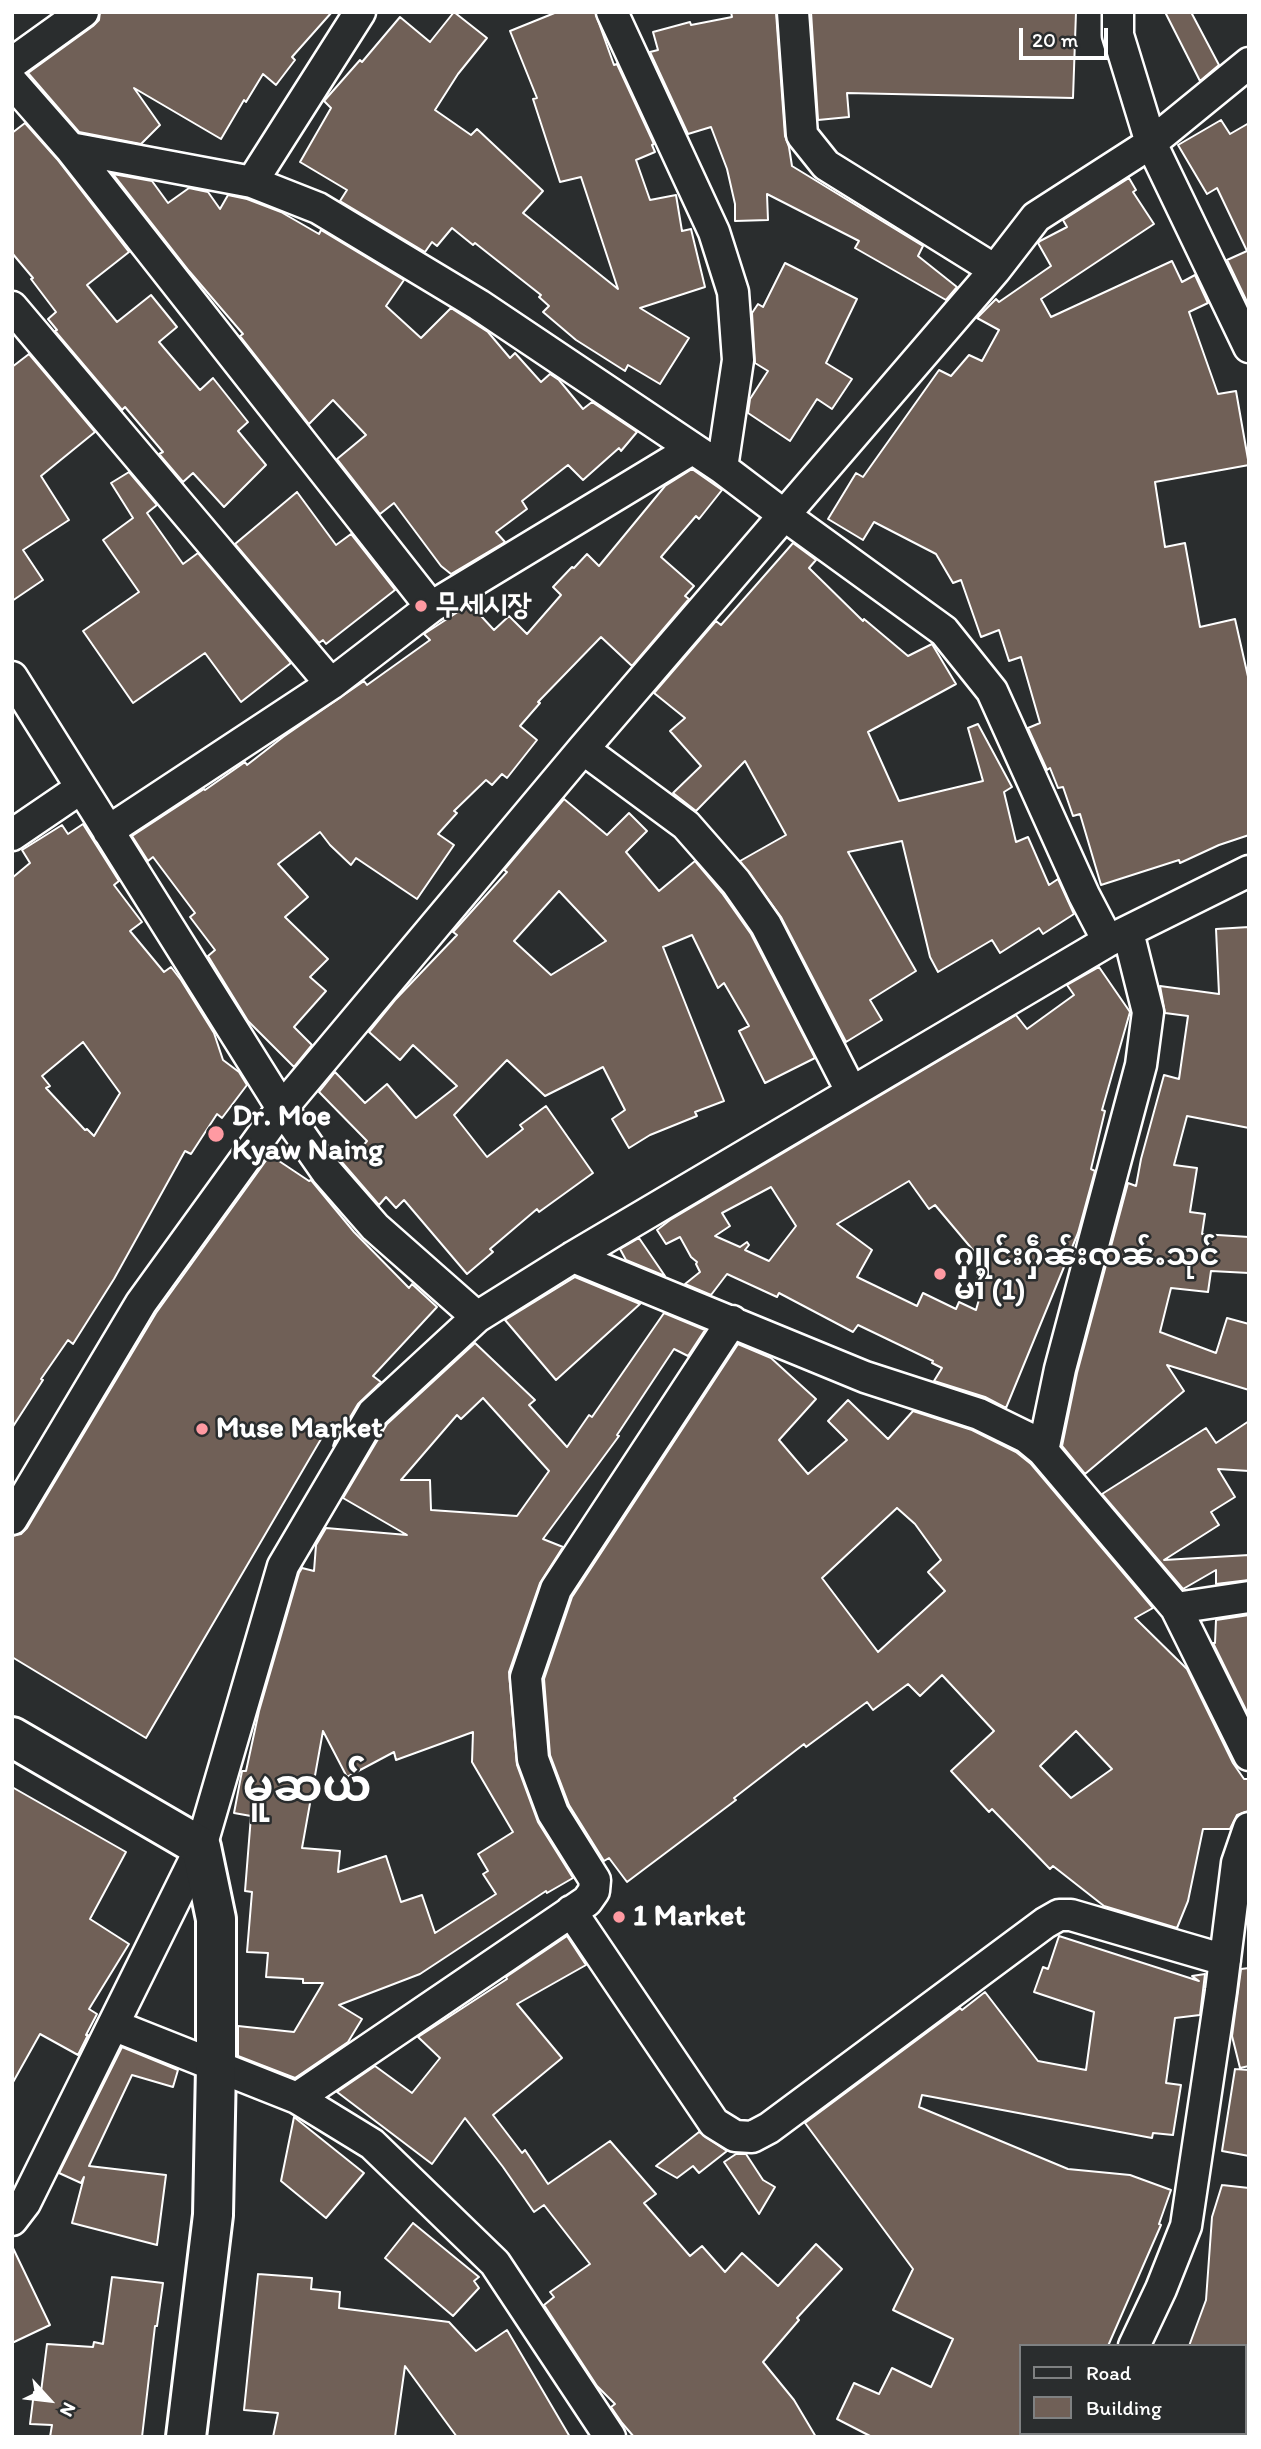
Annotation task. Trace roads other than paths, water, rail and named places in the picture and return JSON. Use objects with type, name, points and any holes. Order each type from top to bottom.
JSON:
[{"type":"highway","points":[[12,1737],[201,1847],[216,1919],[213,2215],[186,2437]]},
{"type":"street","points":[[12,63],[83,12]]},
{"type":"street","points":[[252,182],[360,12]]},
{"type":"street","points":[[612,12],[714,232],[733,292],[738,360],[722,468]]},
{"type":"street","points":[[793,12],[802,135],[826,165],[995,270]]},
{"type":"street","points":[[1118,12],[1118,35],[1151,143],[1249,347]]},
{"type":"street","points":[[12,1519],[141,1303],[282,1108],[583,749],[995,270],[1036,217],[1151,143],[1249,63]]},
{"type":"street","points":[[12,82],[70,148],[431,607]]},
{"type":"street","points":[[70,148],[252,182],[318,208],[467,298],[722,468],[944,631],[992,691],[1084,895],[1118,936],[1148,1012],[1141,1065],[1060,1369],[1043,1451]]},
{"type":"street","points":[[12,307],[331,684]]},
{"type":"street","points":[[108,831],[331,684],[431,607],[692,449]]},
{"type":"street","points":[[12,677],[282,1108],[326,1171],[375,1227],[477,1317]]},
{"type":"street","points":[[583,749],[686,825],[736,882],[765,925],[851,1091]]},
{"type":"street","points":[[12,835],[81,788]]},
{"type":"street","points":[[12,2220],[25,2203],[201,1847],[283,1566],[373,1413],[477,1317],[573,1257],[1118,936],[1249,871]]},
{"type":"street","points":[[573,1257],[865,1377],[979,1415],[1026,1437],[1043,1451],[1177,1608],[1249,1755]]},
{"type":"street","points":[[297,2098],[587,1901],[594,1891],[594,1880],[553,1812],[533,1759],[526,1677],[556,1590],[732,1321]]},
{"type":"street","points":[[1177,1608],[1249,1597]]},
{"type":"street","points":[[1136,2344],[1161,2290],[1185,2226],[1237,1863],[1249,1828]]},
{"type":"street","points":[[571,1912],[714,2123],[735,2136],[752,2137],[769,2128],[1059,1915],[1072,1915],[1225,1960]]},
{"type":"street","points":[[113,2025],[297,2098],[372,2144],[495,2263],[610,2437]]},
{"type":"place","name":"무세시장","points":[[421,606]]},
{"type":"place","name":"Dr. Moe Kyaw Naing","points":[[216,1134]]},
{"type":"place","name":"ႁူင်းႁဵၼ်းၸၼ်ႉသုင် မၢႆ (1)","points":[[940,1274]]},
{"type":"place","name":"Muse Market","points":[[202,1429]]},
{"type":"place","name":"1 Market","points":[[619,1917]]},
{"type":"district","name":"မူဆယ်","points":[[307,1790]]}]
